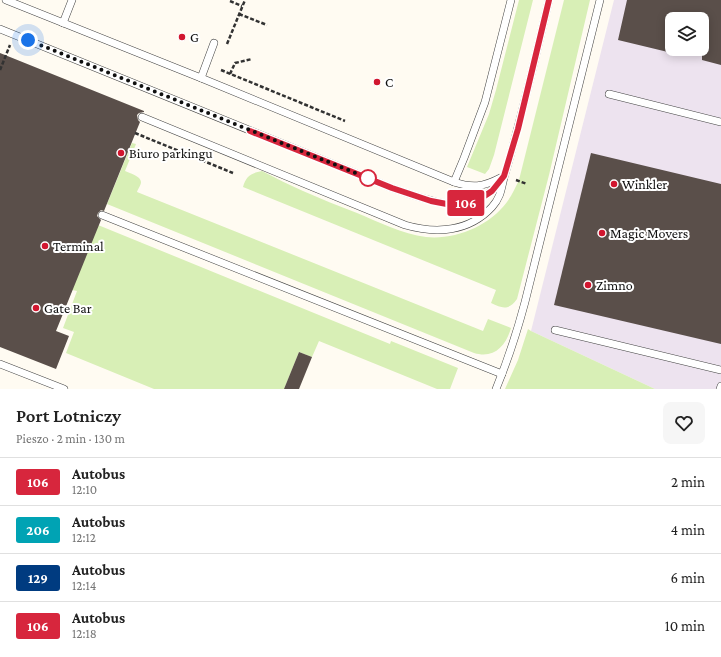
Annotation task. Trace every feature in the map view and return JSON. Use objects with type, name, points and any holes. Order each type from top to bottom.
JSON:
[{"type":"lane","points":[[6,0],[454,182],[466,186],[478,186],[492,183],[504,176]]},
{"type":"lane","points":[[63,23],[72,0]]},
{"type":"lane","points":[[454,182],[485,102],[511,0]]},
{"type":"lane","points":[[142,117],[405,225],[426,230],[435,230],[454,228],[468,224],[481,217],[493,206],[501,194],[504,176],[518,129],[549,0]]},
{"type":"lane","points":[[496,389],[516,335],[525,302],[600,0]]},
{"type":"lane","points":[[0,29],[392,188],[431,201],[452,205],[465,204],[480,199],[492,191],[504,176]]},
{"type":"lane","points":[[201,78],[214,43]]},
{"type":"lane","points":[[609,94],[721,122]]},
{"type":"lane","points":[[102,215],[502,374]]},
{"type":"lane","points":[[555,330],[721,370]]},
{"type":"lane","points":[[0,364],[64,389]]},
{"type":"path","points":[[225,48],[245,0]]},
{"type":"path","points":[[230,1],[242,6]]},
{"type":"path","points":[[239,14],[266,25]]},
{"type":"path","points":[[0,70],[12,39]]},
{"type":"path","points":[[230,74],[235,63],[252,59]]},
{"type":"path","points":[[221,70],[345,121]]},
{"type":"path","points":[[135,133],[233,173]]},
{"type":"shaded area","points":[[614,0],[721,0],[721,389],[655,389],[531,331]]},
{"type":"green space","points":[[519,0],[533,0],[494,155],[489,169],[485,174],[467,167],[489,114]]},
{"type":"green space","points":[[564,0],[590,0],[549,175],[517,299],[508,307],[502,307],[491,303],[496,290],[243,187],[246,180],[250,176],[262,171],[310,194],[408,233],[426,237],[437,237],[460,234],[471,230],[500,211],[512,194],[519,180]]},
{"type":"green space","points":[[132,143],[136,144],[125,171],[139,178],[141,184],[137,192],[483,331],[488,319],[511,328],[506,340],[498,350],[488,354],[474,353],[107,204]]},
{"type":"green space","points":[[98,225],[390,344],[391,341],[458,368],[450,389],[437,389],[319,341],[312,357],[299,352],[284,389],[154,389],[66,353],[74,332],[63,328],[77,291],[72,290]]},
{"type":"green space","points":[[528,329],[655,389],[505,389],[518,360]]},
{"type":"building","points":[[627,0],[721,0],[721,65],[702,60],[702,56],[709,56],[709,12],[665,12],[665,51],[618,40]]},
{"type":"building","name":"Terminal","points":[[0,53],[144,111],[137,115],[140,122],[104,211],[101,210],[98,213],[97,216],[101,220],[56,331],[69,336],[56,369],[0,347]]},
{"type":"building","points":[[591,153],[721,184],[721,344],[554,305]]},
{"type":"building","points":[[299,352],[312,357],[299,389],[284,389]]},
{"type":"bus line","name":"106","points":[[250,131],[392,188],[431,201],[452,205],[465,204],[480,199],[492,191],[504,176],[510,159],[549,0]]},
{"type":"place","name":"G","points":[[182,37]]},
{"type":"place","name":"C","points":[[377,82]]},
{"type":"place","name":"Biuro parkingu","points":[[121,153]]},
{"type":"place","name":"Winkler","points":[[614,184]]},
{"type":"place","name":"Magic Movers","points":[[602,233]]},
{"type":"place","name":"Terminal","points":[[45,246]]},
{"type":"place","name":"Zimno","points":[[588,285]]},
{"type":"place","name":"Gate Bar","points":[[36,308]]},
{"type":"route","points":[[28,40],[368,178]]}]
